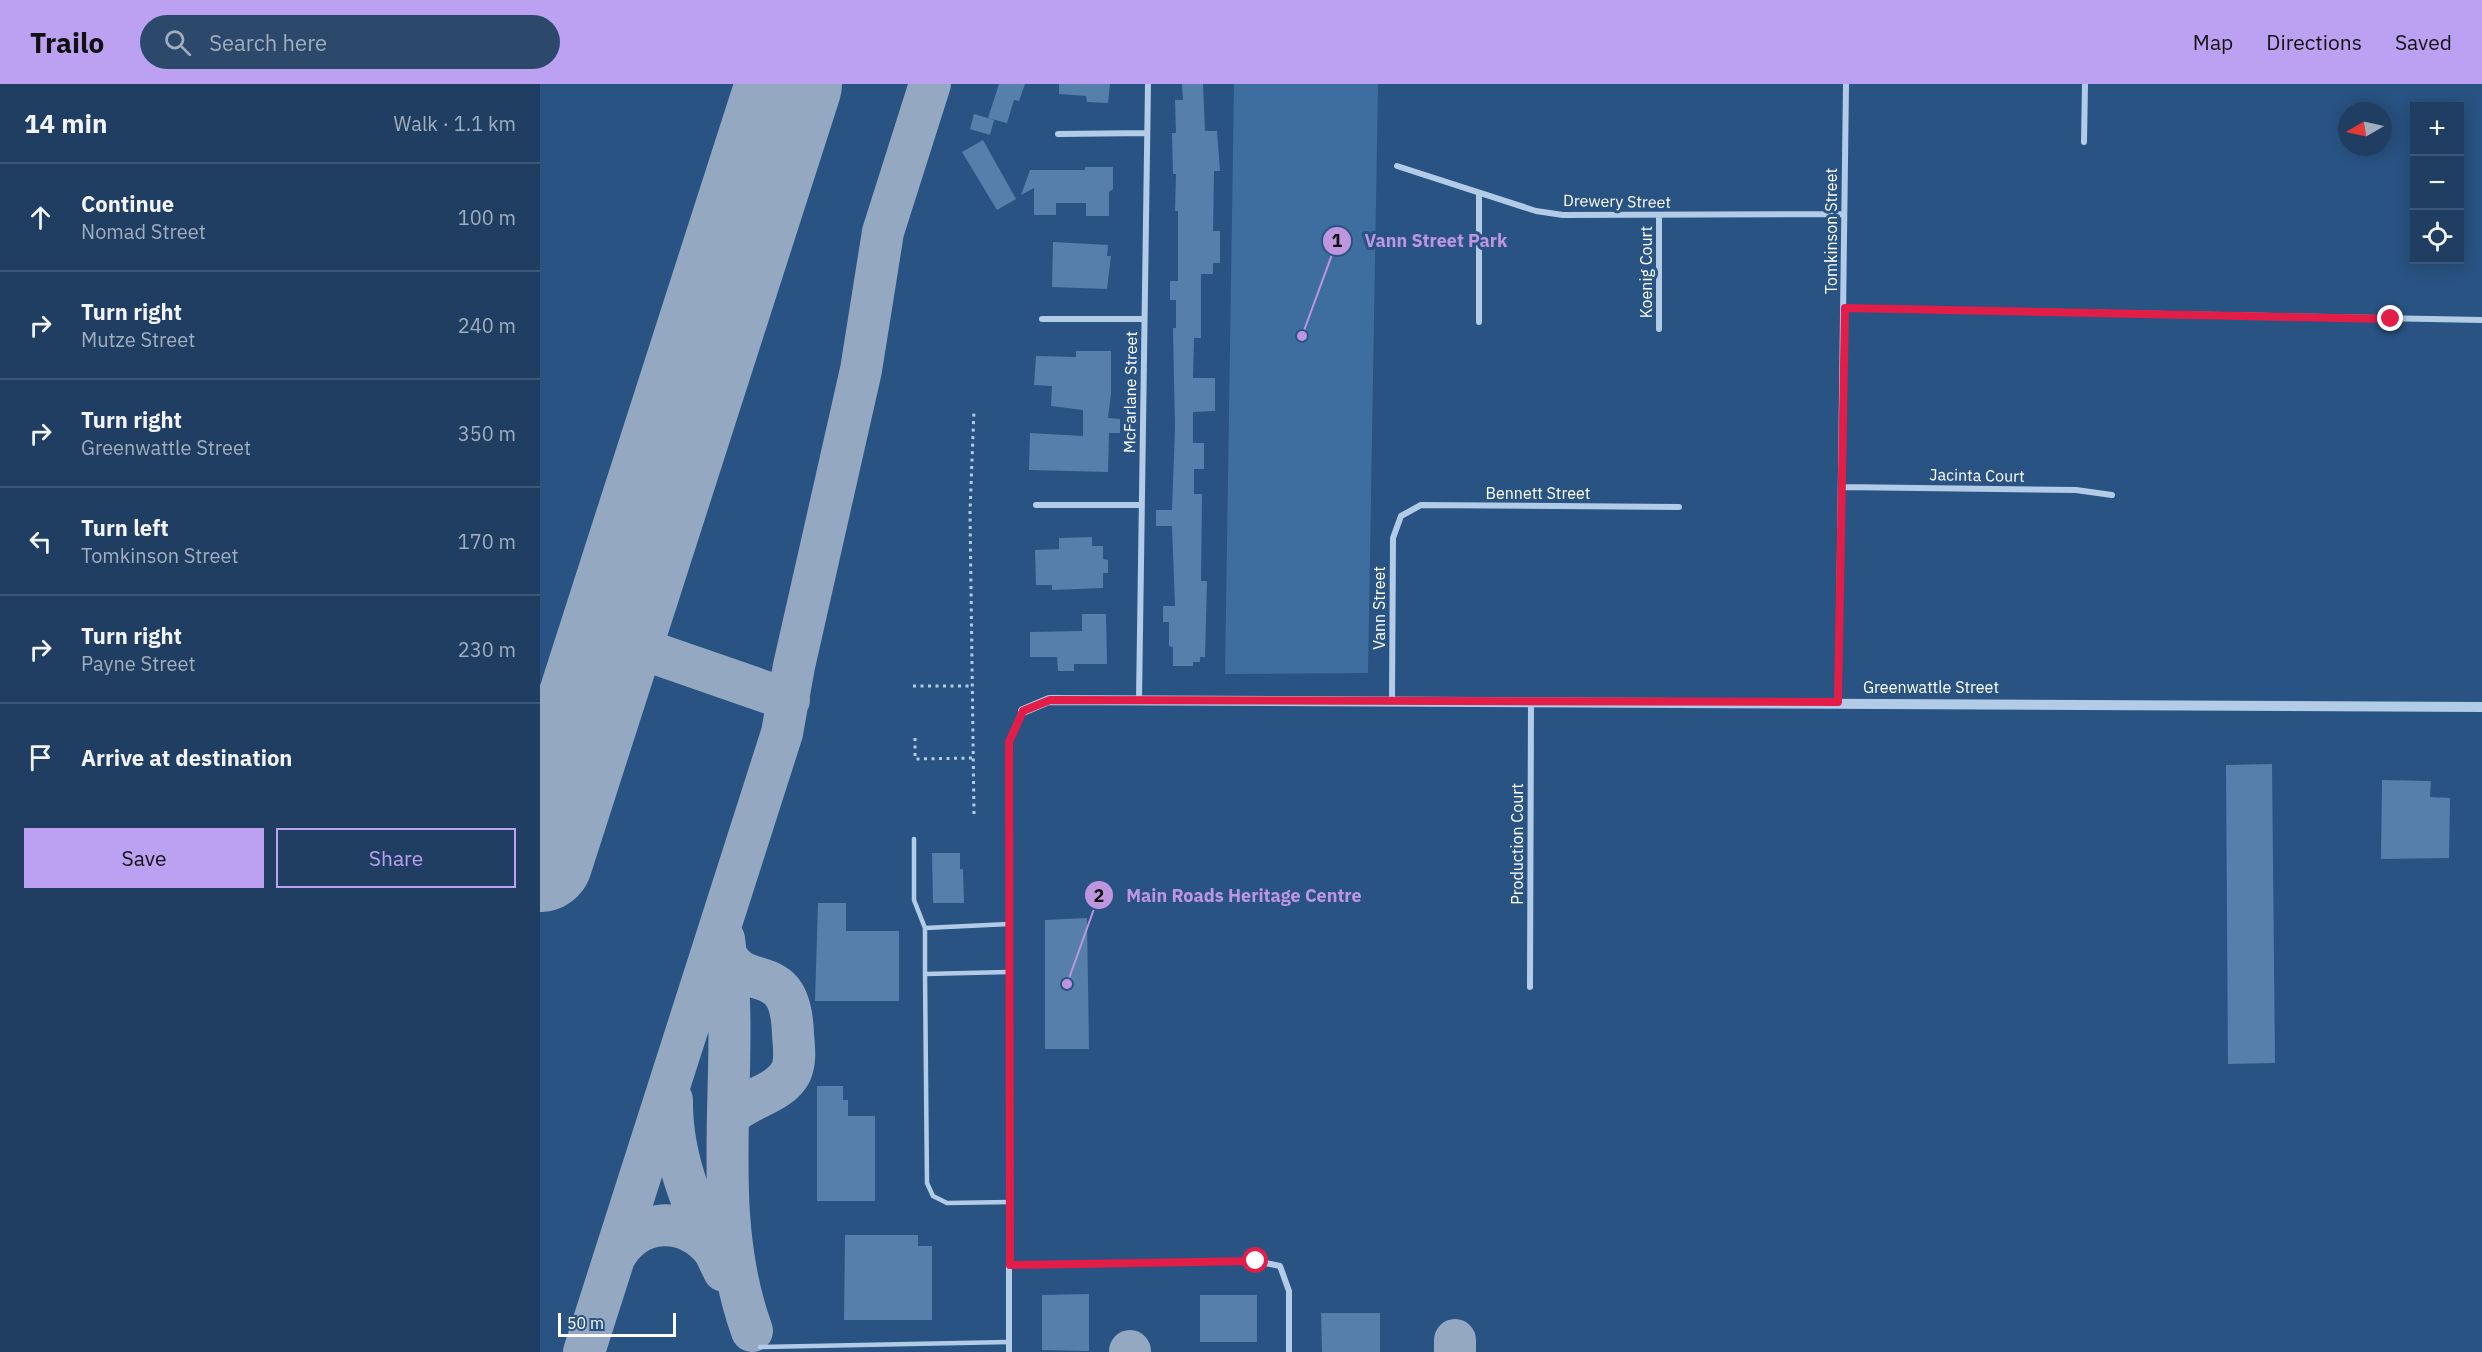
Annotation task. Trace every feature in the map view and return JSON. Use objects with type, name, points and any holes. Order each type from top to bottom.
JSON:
[{"type":"street","name":"McFarlane Street","points":[[1139,700],[1148,84]]},
{"type":"street","name":"Tomkinson Street","points":[[1838,702],[1845,308],[1846,84]]},
{"type":"street","points":[[2084,142],[2085,84]]},
{"type":"street","points":[[1058,134],[1147,133]]},
{"type":"street","name":"Drewery Street","points":[[1397,165],[1479,194],[1536,211],[1563,215],[1844,214]]},
{"type":"street","points":[[1479,194],[1479,322]]},
{"type":"street","name":"Koenig Court","points":[[1659,216],[1659,329]]},
{"type":"street","points":[[1845,308],[2482,320]]},
{"type":"street","points":[[1042,320],[1144,319]]},
{"type":"street","name":"Jacinta Court","points":[[1841,487],[2076,490],[2112,495]]},
{"type":"street","points":[[1036,505],[1141,505]]},
{"type":"street","name":"Bennett Street","points":[[1401,516],[1421,505],[1679,507]]},
{"type":"street","name":"Vann Street","points":[[1392,700],[1393,538],[1401,516]]},
{"type":"street","name":"Greenwattle Street","points":[[1023,711],[1050,700],[1838,702],[2482,707]]},
{"type":"street","name":"Production Court","points":[[1530,987],[1531,701]]},
{"type":"street","points":[[1009,1352],[1011,1202],[1008,972],[1009,742],[1023,711]]},
{"type":"street","points":[[1010,1265],[1256,1261],[1280,1266],[1289,1290],[1289,1352]]},
{"type":"lane","points":[[914,839],[914,900],[925,928],[927,1183],[933,1196],[946,1203],[1011,1202]]},
{"type":"lane","points":[[925,928],[1009,924]]},
{"type":"lane","points":[[925,974],[1008,972]]},
{"type":"lane","points":[[760,1347],[1009,1342]]},
{"type":"path","points":[[974,410],[970,512],[974,814]]},
{"type":"path","points":[[914,686],[972,686]]},
{"type":"path","points":[[915,738],[915,759],[973,758]]},
{"type":"shaded area","points":[[1234,84],[1378,84],[1368,673],[1225,674]]},
{"type":"building","points":[[999,84],[1025,84],[1019,101],[1014,100],[1007,123],[988,118]]},
{"type":"building","points":[[1059,84],[1110,84],[1108,103],[1087,102],[1086,96],[1059,94]]},
{"type":"building","points":[[1182,84],[1203,84],[1205,131],[1217,131],[1220,171],[1214,171],[1213,231],[1220,231],[1220,263],[1213,263],[1213,274],[1201,274],[1201,338],[1194,338],[1193,378],[1215,378],[1215,411],[1193,412],[1193,443],[1204,443],[1204,469],[1194,469],[1194,494],[1202,494],[1201,581],[1207,581],[1205,657],[1200,657],[1200,662],[1193,662],[1193,666],[1173,666],[1173,647],[1169,646],[1169,622],[1163,622],[1163,606],[1175,606],[1172,526],[1156,526],[1156,510],[1172,510],[1175,429],[1173,328],[1176,328],[1176,300],[1170,300],[1170,281],[1178,281],[1178,211],[1175,211],[1176,174],[1173,174],[1172,133],[1176,133],[1175,100],[1183,100]]},
{"type":"building","points":[[974,114],[994,120],[990,135],[970,129]]},
{"type":"building","points":[[983,140],[1016,199],[997,210],[962,152]]},
{"type":"building","points":[[1085,167],[1113,167],[1113,189],[1109,192],[1109,216],[1086,216],[1086,203],[1056,203],[1056,215],[1034,215],[1034,188],[1021,195],[1030,170],[1085,170]]},
{"type":"building","points":[[1053,242],[1108,245],[1107,256],[1111,256],[1107,289],[1052,287]]},
{"type":"building","points":[[1076,351],[1111,351],[1111,394],[1108,418],[1120,419],[1120,433],[1109,433],[1108,472],[1029,470],[1030,433],[1083,436],[1083,410],[1051,406],[1052,386],[1034,385],[1036,356],[1076,357]]},
{"type":"building","points":[[1092,537],[1092,546],[1103,546],[1103,559],[1108,560],[1108,573],[1103,573],[1103,588],[1052,590],[1052,585],[1036,585],[1035,550],[1059,549],[1059,538]]},
{"type":"building","points":[[1082,614],[1106,614],[1107,664],[1074,664],[1074,671],[1058,671],[1057,657],[1030,657],[1030,632],[1082,631]]},
{"type":"building","points":[[2272,764],[2275,1063],[2228,1064],[2226,765]]},
{"type":"building","points":[[2382,780],[2431,781],[2430,797],[2450,798],[2449,858],[2381,859]]},
{"type":"building","points":[[932,853],[960,853],[964,903],[933,903]]},
{"type":"building","points":[[818,903],[846,903],[846,931],[899,931],[899,1001],[815,1001]]},
{"type":"building","points":[[1087,918],[1089,1049],[1045,1049],[1045,920]]},
{"type":"building","points":[[817,1086],[843,1086],[843,1100],[848,1100],[848,1116],[875,1116],[875,1201],[817,1201]]},
{"type":"building","points":[[845,1235],[918,1235],[918,1246],[932,1246],[932,1320],[844,1320]]},
{"type":"building","points":[[1089,1294],[1089,1351],[1042,1350],[1042,1295]]},
{"type":"building","points":[[1200,1295],[1257,1295],[1257,1342],[1200,1342]]},
{"type":"building","points":[[1321,1313],[1380,1313],[1380,1352],[1322,1352]]},
{"type":"taxiway","points":[[584,1352],[782,733],[794,666],[861,370],[883,232],[930,84]]},
{"type":"taxiway","points":[[665,470],[623,607],[626,633],[645,650],[789,700]]},
{"type":"taxiway","points":[[556,810],[605,666],[622,652],[645,650]]},
{"type":"taxiway","points":[[724,939],[730,1037],[728,1186],[731,1235],[738,1283],[752,1331]]},
{"type":"taxiway","points":[[726,955],[735,967],[776,986],[784,995],[790,1011],[794,1054],[793,1068],[785,1081],[777,1088],[739,1108],[728,1122]]},
{"type":"taxiway","points":[[672,1100],[673,1123],[681,1167],[695,1209],[724,1271]]},
{"type":"taxiway","points":[[614,1258],[635,1234],[662,1225],[677,1226],[690,1231],[704,1240],[715,1252]]},
{"type":"taxiway","points":[[1455,1340],[1455,1352]]},
{"type":"runway","points":[[540,859],[789,84]]},
{"type":"place","name":"Vann Street Park","points":[[1302,336]]},
{"type":"place","name":"Main Roads Heritage Centre","points":[[1067,984]]},
{"type":"route","points":[[1256,1261],[1010,1265],[1009,742],[1023,711],[1050,700],[1838,702],[1845,308],[2391,319]]}]
